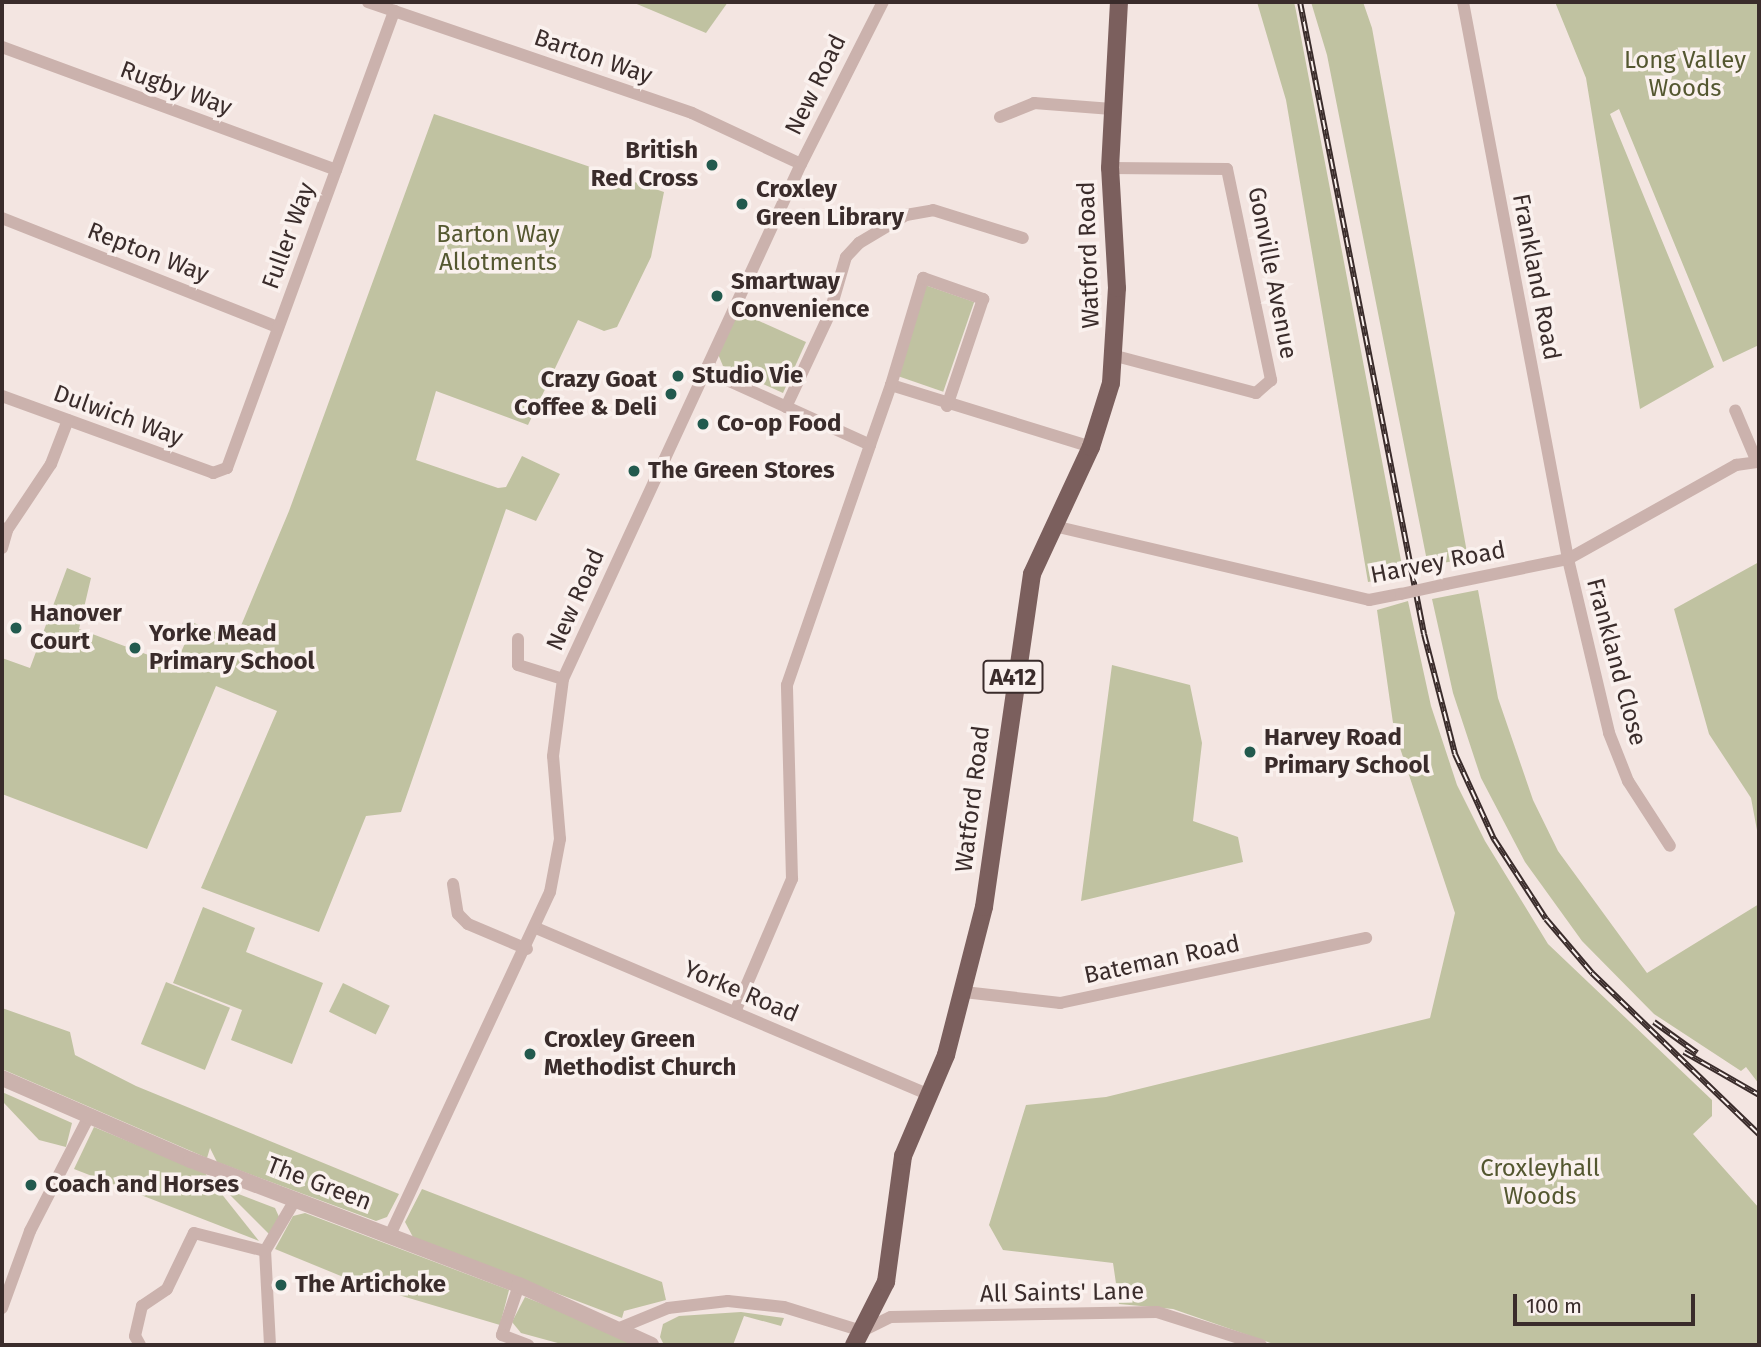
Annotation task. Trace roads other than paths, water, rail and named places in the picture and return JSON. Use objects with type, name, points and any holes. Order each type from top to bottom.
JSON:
[{"type":"main road","name":"Watford Road","points":[[858,1338],[886,1282],[894,1191],[964,992],[984,907],[1028,592],[1054,526],[1091,447],[1116,356],[1110,168],[1119,2]]},
{"type":"street","name":"Barton Way","points":[[368,2],[692,113],[801,164]]},
{"type":"street","name":"New Road","points":[[390,1236],[536,928],[559,847],[554,740],[563,679],[801,164],[883,2]]},
{"type":"street","name":"Frankland Road","points":[[1463,2],[1568,559]]},
{"type":"street","name":"Fuller Way","points":[[221,474],[394,11]]},
{"type":"street","name":"Rugby Way","points":[[2,47],[336,170]]},
{"type":"street","points":[[1000,117],[1034,103],[1112,109]]},
{"type":"street","name":"Gonville Avenue","points":[[1110,168],[1227,169],[1271,380],[1256,393],[1116,356]]},
{"type":"street","points":[[786,407],[829,315],[846,257],[859,243],[906,215],[933,210],[1023,238]]},
{"type":"street","name":"Repton Way","points":[[2,218],[278,327]]},
{"type":"street","points":[[735,1012],[792,878],[787,685],[891,386],[923,278],[983,299],[947,406]]},
{"type":"street","points":[[705,370],[870,445]]},
{"type":"street","points":[[891,386],[947,406],[1091,447]]},
{"type":"street","name":"Dulwich Way","points":[[2,396],[221,474]]},
{"type":"street","name":"Harvey Road","points":[[1054,526],[1369,600],[1568,559],[1736,465],[1758,462],[1735,410]]},
{"type":"street","points":[[2,548],[4,529],[51,464],[68,420]]},
{"type":"street","name":"Frankland Close","points":[[1568,559],[1609,733],[1628,781],[1670,846]]},
{"type":"street","points":[[518,639],[518,665],[563,679]]},
{"type":"street","points":[[453,884],[458,914],[468,924],[527,949]]},
{"type":"street","name":"Yorke Road","points":[[536,928],[929,1095]]},
{"type":"street","name":"Bateman Road","points":[[964,992],[1060,1003],[1366,938]]},
{"type":"street","name":"The Green","points":[[2,1078],[295,1200],[622,1327],[651,1345]]},
{"type":"street","points":[[2,1308],[30,1231],[89,1116]]},
{"type":"street","points":[[270,1345],[265,1251],[295,1200]]},
{"type":"street","points":[[140,1345],[135,1336],[142,1306],[167,1289],[194,1233],[265,1251]]},
{"type":"street","points":[[519,1285],[502,1335],[528,1345]]},
{"type":"street","points":[[622,1327],[668,1308],[728,1301],[784,1307],[858,1338]]},
{"type":"street","name":"All Saints' Lane","points":[[858,1338],[891,1317],[1157,1312],[1199,1320],[1261,1345]]},
{"type":"railway","points":[[1300,2],[1424,634],[1455,754],[1494,839],[1546,919],[1592,973],[1759,1134]]},
{"type":"railway","points":[[1654,1022],[1697,1053]]},
{"type":"railway","points":[[1684,1052],[1759,1095]]},
{"type":"place","name":"British Red Cross","points":[[712,165]]},
{"type":"place","name":"Croxley Green Library","points":[[742,204]]},
{"type":"place","name":"Smartway Convenience","points":[[717,296]]},
{"type":"place","name":"Studio Vie","points":[[678,376]]},
{"type":"place","name":"Crazy Goat Coffee & Deli","points":[[671,394]]},
{"type":"place","name":"Co-op Food","points":[[703,424]]},
{"type":"place","name":"The Green Stores","points":[[634,471]]},
{"type":"place","name":"Hanover Court","points":[[16,628]]},
{"type":"place","name":"Yorke Mead Primary School","points":[[135,648]]},
{"type":"place","name":"Harvey Road Primary School","points":[[1250,752]]},
{"type":"place","name":"Croxley Green Methodist Church","points":[[530,1054]]},
{"type":"place","name":"Coach and Horses","points":[[31,1185]]},
{"type":"place","name":"The Artichoke","points":[[281,1285]]},
{"type":"park label","name":"Long Valley Woods","points":[[1685,75]]},
{"type":"park label","name":"Barton Way Allotments","points":[[498,249]]},
{"type":"park label","name":"Croxleyhall Woods","points":[[1540,1183]]}]
